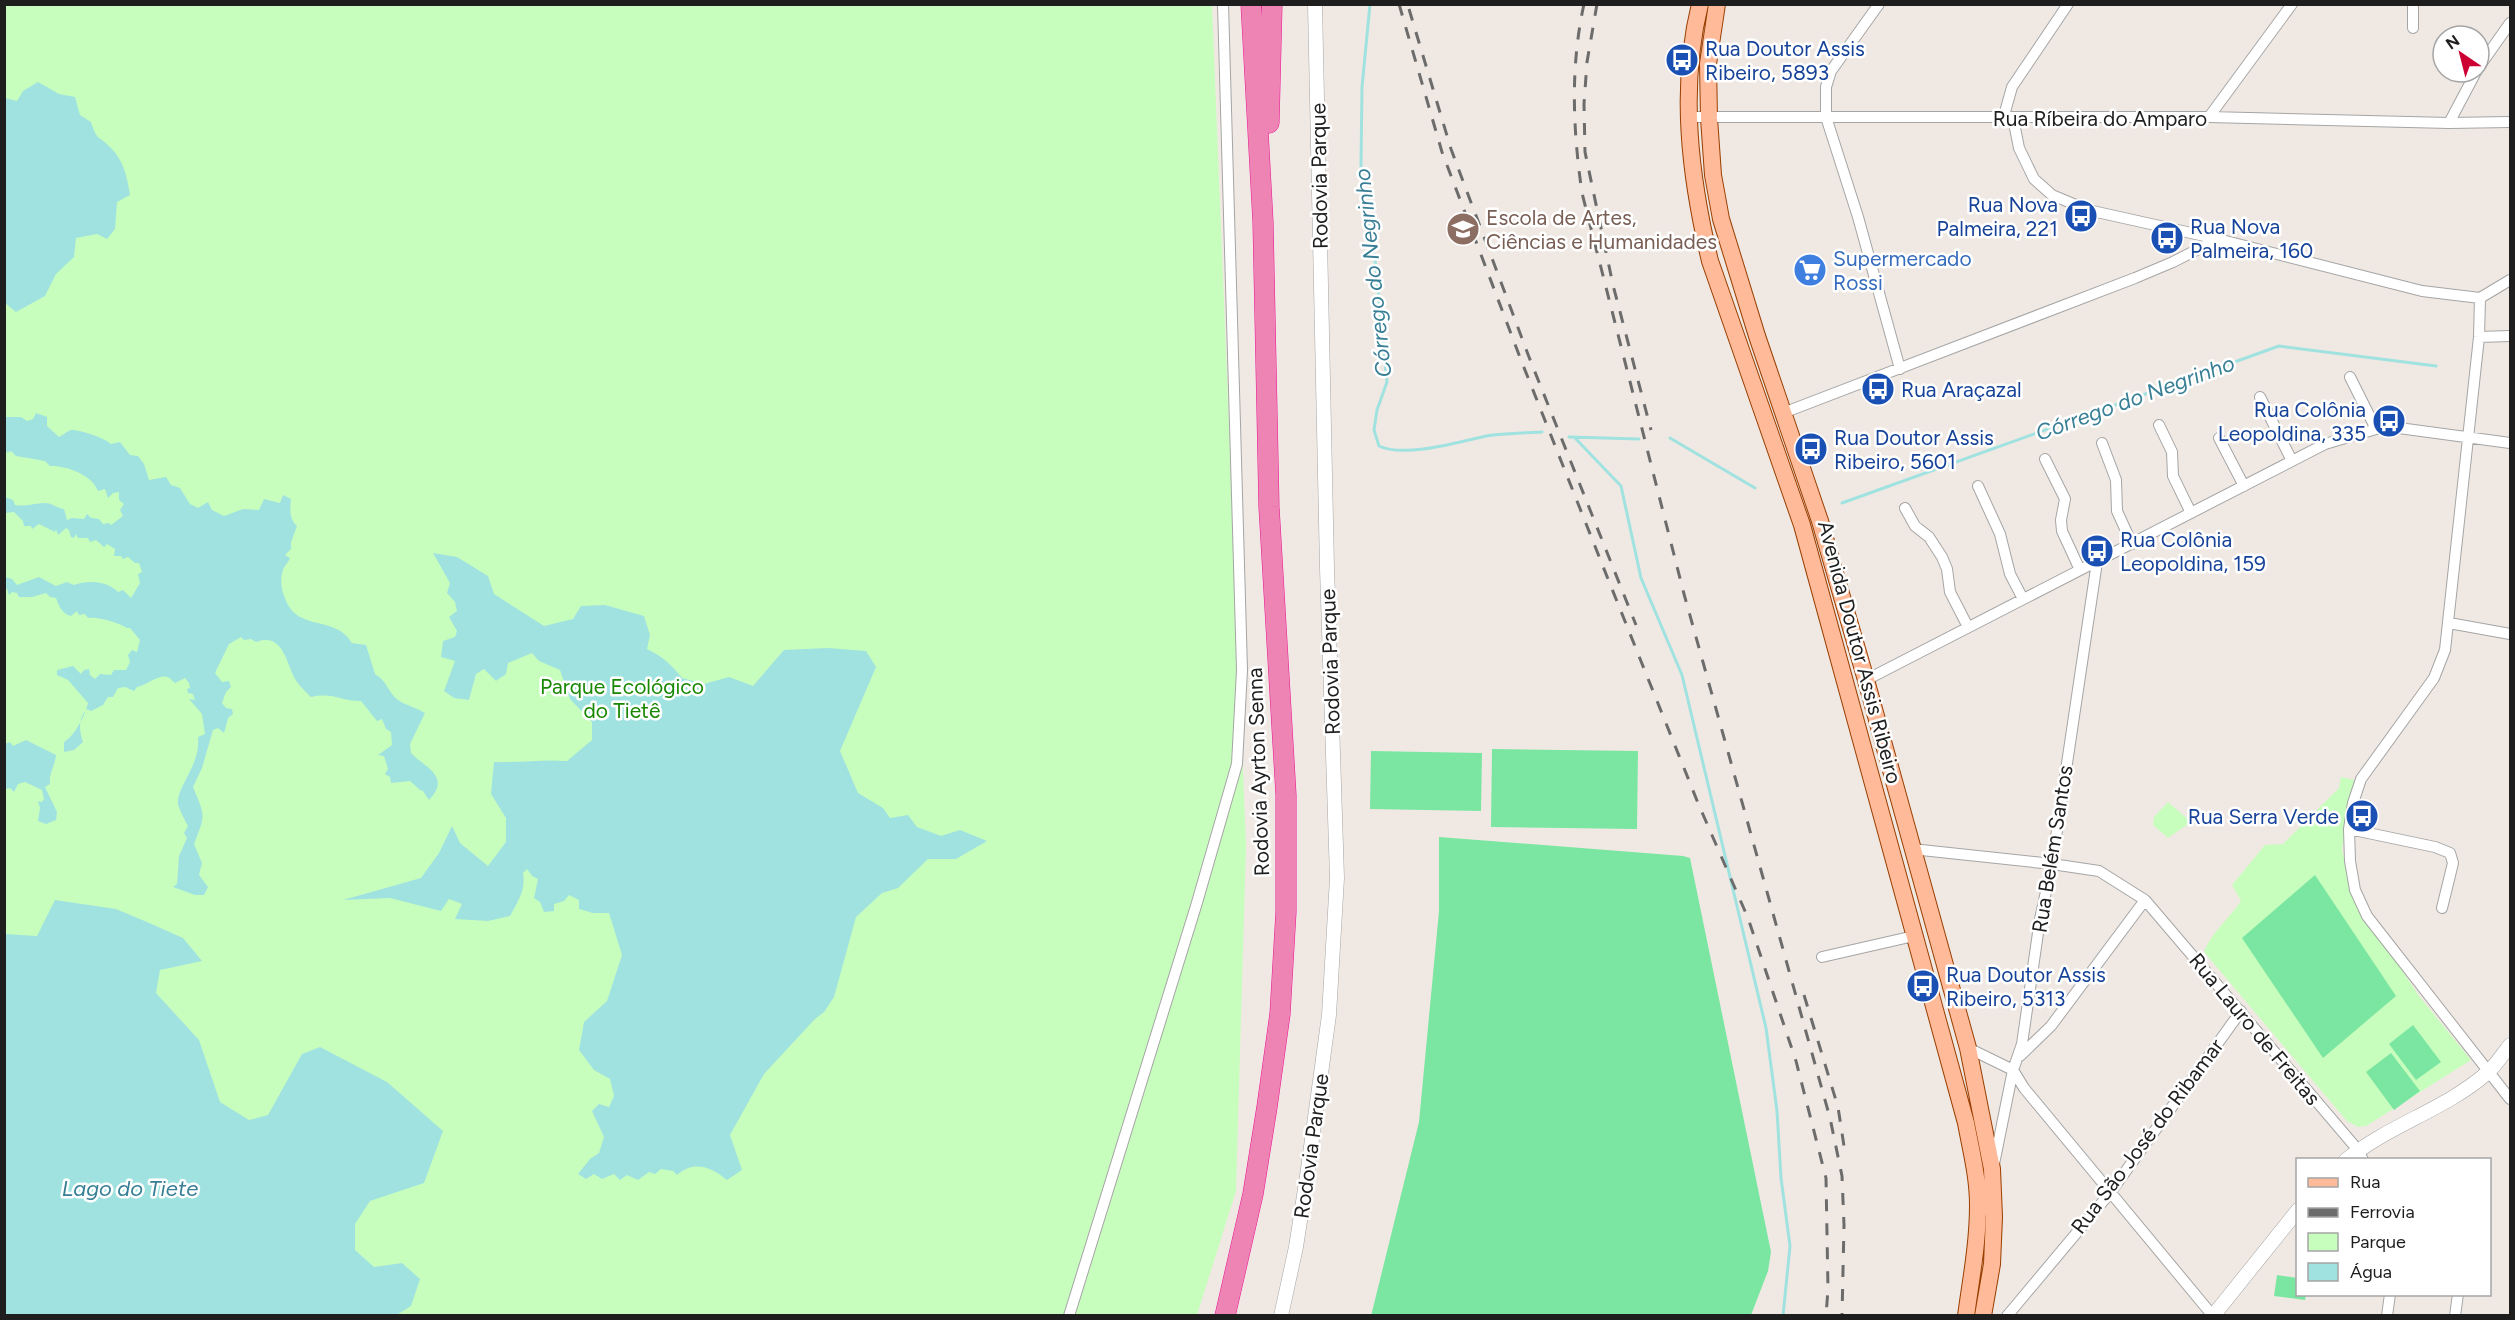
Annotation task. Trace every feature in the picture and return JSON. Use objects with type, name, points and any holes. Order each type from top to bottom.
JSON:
[{"type":"highway","name":"Rodovia Ayrton Senna","points":[[1225,1316],[1253,1194],[1267,1107],[1280,1014],[1286,912],[1286,795],[1269,507],[1263,222],[1251,4]]},
{"type":"highway","name":"Rodovia Ayrton Senna","points":[[1263,222],[1272,4]]},
{"type":"main road","name":"Avenida Doutor Assis Ribeiro","points":[[1700,4],[1695,30],[1689,117],[1690,159],[1710,261],[1802,525],[1966,1123],[1976,1171],[1978,1204],[1976,1248],[1966,1316]]},
{"type":"main road","name":"Avenida Doutor Assis Ribeiro","points":[[1717,4],[1708,64],[1709,118],[1713,175],[1721,219],[1757,336],[1820,521],[1968,1048],[1992,1169],[1994,1217],[1992,1264],[1983,1316]]},
{"type":"street","points":[[1069,1316],[1196,906],[1237,764],[1242,670],[1223,4]]},
{"type":"street","name":"Rodovia Parque","points":[[1281,1316],[1299,1227],[1329,1015],[1337,878],[1327,580],[1315,4]]},
{"type":"street","points":[[1879,4],[1834,65],[1826,87],[1826,117],[1858,217],[1900,369]]},
{"type":"street","points":[[2068,4],[2012,87],[2008,119],[2025,165],[2034,179],[2052,195],[2088,210],[2218,239],[2422,291],[2480,298],[2511,280]]},
{"type":"street","points":[[2209,117],[2292,4]]},
{"type":"street","points":[[2413,4],[2413,28]]},
{"type":"street","points":[[2491,50],[2511,23]]},
{"type":"street","points":[[2449,123],[2470,84]]},
{"type":"street","name":"Rua Ríbeira do Amparo","points":[[1689,117],[2008,119],[2209,117],[2449,123],[2511,122]]},
{"type":"street","points":[[1783,413],[2135,278],[2218,239]]},
{"type":"street","points":[[2480,298],[2479,337],[2445,650],[2434,678],[2361,779],[2353,802],[2349,829],[2350,861],[2355,890],[2367,916],[2511,1099]]},
{"type":"street","points":[[2479,337],[2511,336]]},
{"type":"street","points":[[2350,377],[2376,429]]},
{"type":"street","points":[[2260,397],[2292,462]]},
{"type":"street","points":[[2160,425],[2172,452],[2173,476],[2191,513]]},
{"type":"street","points":[[1866,680],[2325,444],[2376,429],[2399,428],[2511,443]]},
{"type":"street","points":[[2219,438],[2244,486]]},
{"type":"street","points":[[2102,443],[2116,480],[2117,511],[2132,544]]},
{"type":"street","points":[[2045,459],[2065,499],[2061,520],[2062,531],[2080,570]]},
{"type":"street","points":[[1978,486],[2000,534],[2010,574],[2023,599]]},
{"type":"street","points":[[1905,508],[1915,526],[1929,537],[1942,557],[1947,570],[1950,592],[1968,627]]},
{"type":"street","name":"Rua Belém Santos","points":[[1992,1169],[2013,1070],[2018,1059],[2040,920],[2052,864],[2097,562]]},
{"type":"street","points":[[2449,623],[2511,634]]},
{"type":"street","points":[[2349,829],[2435,847],[2450,853],[2453,863],[2442,908]]},
{"type":"street","name":"Rua Lauro de Freitas","points":[[1912,849],[2099,871],[2145,900],[2241,1011],[2360,1155]]},
{"type":"street","points":[[2018,1059],[2051,1026],[2145,900]]},
{"type":"street","points":[[1822,957],[1914,936]]},
{"type":"street","name":"Rua São José do Ribamar","points":[[2007,1316],[2110,1193],[2241,1011]]},
{"type":"street","points":[[2360,1155],[2488,1072],[2511,1045]]},
{"type":"street","points":[[1968,1048],[2013,1070],[2024,1088],[2213,1316],[2296,1212]]},
{"type":"street","points":[[2387,1316],[2390,1296]]},
{"type":"street","points":[[2455,1316],[2458,1296]]},
{"type":"green space","name":"Parque Ecológico do Tietê","points":[[5,5],[1212,5],[1246,846],[1236,1191],[1197,1315],[5,1316]]},
{"type":"green space","points":[[1492,749],[1638,751],[1637,829],[1491,827]]},
{"type":"green space","points":[[1371,751],[1482,753],[1481,811],[1370,809]]},
{"type":"green space","points":[[2341,777],[2354,780],[2342,849],[2352,895],[2419,996],[2471,1060],[2366,1126],[2358,1127],[2347,1121],[2204,952],[2211,938],[2241,901],[2232,885],[2265,845],[2283,844],[2339,788]]},
{"type":"green space","points":[[2168,802],[2191,822],[2168,838],[2153,825],[2154,817]]},
{"type":"green space","points":[[1439,837],[1690,858],[1771,1252],[1768,1271],[1751,1315],[1371,1316],[1419,1122],[1439,911]]},
{"type":"green space","points":[[2315,875],[2396,996],[2323,1058],[2242,938]]},
{"type":"green space","points":[[2413,1025],[2441,1062],[2416,1080],[2389,1044]]},
{"type":"green space","points":[[2391,1053],[2420,1091],[2394,1110],[2366,1072]]},
{"type":"green space","points":[[2277,1275],[2296,1278],[2296,1296],[2306,1296],[2305,1300],[2274,1296]]},
{"type":"water","points":[[38,82],[59,94],[75,97],[80,115],[91,122],[96,135],[110,147],[122,163],[130,195],[117,202],[115,229],[107,239],[97,234],[76,238],[74,257],[56,274],[45,296],[16,312],[5,303],[5,98],[17,101],[23,91]]},
{"type":"water","points":[[36,413],[47,417],[47,426],[59,437],[75,430],[99,437],[111,444],[120,442],[130,455],[138,456],[144,464],[149,480],[166,477],[171,485],[180,488],[190,504],[198,508],[208,502],[212,510],[224,516],[243,509],[259,510],[264,499],[280,503],[283,495],[291,499],[291,517],[297,526],[291,549],[285,555],[290,558],[281,577],[285,598],[298,616],[336,629],[345,634],[352,643],[366,645],[375,674],[383,680],[394,697],[425,713],[410,744],[411,753],[437,778],[438,784],[429,800],[423,791],[410,781],[391,783],[390,777],[385,774],[388,769],[384,756],[378,755],[392,745],[391,732],[386,729],[382,719],[377,721],[361,701],[331,696],[311,697],[293,675],[281,648],[276,643],[264,640],[256,642],[251,639],[244,640],[241,637],[229,644],[215,673],[222,682],[229,681],[231,687],[226,692],[222,703],[226,708],[232,709],[233,714],[228,718],[224,733],[218,728],[213,730],[202,768],[193,787],[202,810],[201,827],[194,844],[202,863],[199,875],[208,887],[204,895],[195,895],[173,887],[177,884],[179,856],[187,838],[184,833],[188,826],[179,807],[178,797],[196,757],[198,737],[205,734],[202,714],[189,699],[195,700],[193,694],[188,693],[189,683],[185,678],[175,683],[170,678],[164,677],[137,687],[134,691],[125,687],[118,688],[113,697],[108,697],[103,705],[91,711],[87,709],[85,711],[88,703],[68,680],[57,675],[57,670],[73,666],[81,674],[84,670],[89,669],[90,675],[95,679],[100,674],[111,675],[114,670],[126,670],[130,662],[128,655],[132,650],[137,652],[140,640],[130,628],[114,622],[88,618],[85,614],[79,615],[77,611],[71,616],[68,615],[61,609],[56,598],[46,593],[32,597],[19,597],[17,593],[12,592],[9,595],[5,588],[5,577],[12,579],[17,585],[39,577],[56,586],[67,582],[74,585],[85,582],[103,584],[118,592],[123,590],[131,598],[140,583],[138,574],[142,572],[139,563],[135,563],[128,557],[123,559],[121,556],[114,556],[115,549],[107,544],[104,547],[96,540],[90,542],[88,538],[78,538],[76,534],[74,538],[71,537],[66,528],[58,535],[56,529],[55,532],[39,524],[32,529],[31,526],[24,526],[23,521],[14,512],[5,513],[5,497],[13,500],[15,505],[45,503],[64,509],[67,520],[84,519],[87,514],[91,518],[99,519],[103,524],[111,525],[123,516],[120,510],[124,504],[119,500],[119,492],[113,493],[108,498],[105,489],[98,491],[84,475],[63,467],[50,466],[45,461],[16,456],[11,451],[7,453],[5,417],[21,417],[27,421],[33,419]]},
{"type":"water","points":[[433,553],[457,557],[488,576],[494,594],[544,626],[573,619],[581,606],[605,605],[644,616],[650,635],[647,649],[666,661],[682,678],[704,684],[729,677],[753,686],[784,650],[828,648],[866,651],[876,667],[840,751],[858,793],[883,808],[890,818],[908,815],[917,827],[941,836],[960,830],[987,841],[956,859],[928,859],[898,888],[882,893],[856,917],[834,997],[824,1012],[764,1074],[730,1135],[742,1170],[727,1180],[702,1167],[683,1170],[677,1175],[673,1171],[661,1169],[655,1174],[649,1172],[638,1180],[627,1175],[620,1180],[614,1174],[602,1179],[594,1174],[586,1179],[578,1174],[590,1159],[599,1153],[604,1137],[592,1111],[599,1104],[609,1107],[614,1096],[610,1079],[594,1070],[579,1050],[584,1022],[607,1001],[622,955],[609,913],[593,913],[579,909],[579,900],[569,895],[564,901],[554,904],[554,911],[544,912],[540,902],[534,898],[538,879],[532,876],[527,869],[523,873],[521,895],[510,916],[488,921],[455,919],[462,904],[449,899],[441,911],[390,898],[343,900],[421,878],[439,853],[452,826],[460,843],[488,866],[506,842],[506,818],[491,794],[494,762],[567,761],[592,740],[592,722],[570,699],[560,670],[539,661],[532,653],[508,663],[506,674],[496,681],[484,669],[476,674],[469,700],[454,698],[444,691],[455,661],[441,657],[443,641],[455,637],[457,631],[449,617],[457,611],[455,602],[447,593],[450,583]]},
{"type":"water","points":[[80,722],[83,742],[74,750],[64,752],[64,742],[72,735]]},
{"type":"water","points":[[26,740],[56,755],[50,784],[45,787],[57,812],[56,820],[46,824],[38,821],[40,808],[38,801],[42,802],[44,799],[42,790],[25,782],[18,784],[14,792],[10,788],[5,789],[5,744],[10,742],[13,746]]},
{"type":"water","name":"Lago do Tiete","points":[[55,900],[116,909],[183,938],[202,961],[160,970],[156,993],[199,1040],[220,1102],[249,1120],[268,1115],[302,1054],[320,1047],[387,1082],[443,1131],[424,1183],[370,1201],[355,1224],[355,1250],[374,1267],[402,1263],[420,1279],[411,1306],[395,1316],[5,1315],[5,934],[37,936]]},
{"type":"waterway","name":"Córrego do Negrinho","points":[[1370,4],[1362,87],[1361,165],[1367,220],[1375,260],[1387,382],[1377,410],[1374,430],[1379,446],[1390,449],[1417,450],[1486,436],[1542,432]]},
{"type":"waterway","name":"Córrego do Negrinho","points":[[1842,503],[2279,346],[2436,366]]},
{"type":"waterway","name":"Córrego do Negrinho","points":[[1569,437],[1639,439]]},
{"type":"waterway","points":[[1575,438],[1621,486],[1641,578],[1682,675],[1766,1028],[1777,1111],[1781,1178],[1790,1246],[1783,1316]]},
{"type":"waterway","name":"Córrego do Negrinho","points":[[1670,438],[1755,488]]},
{"type":"railway","points":[[1399,4],[1442,152],[1608,579],[1698,803],[1748,918],[1796,1061],[1826,1178],[1828,1289],[1826,1316]]},
{"type":"railway","points":[[1584,4],[1577,52],[1574,99],[1582,193],[1684,594],[1830,1118],[1842,1176],[1844,1225],[1842,1316]]},
{"type":"railway","points":[[1597,4],[1587,62],[1584,104],[1585,152],[1613,285],[1651,430]]},
{"type":"railway","points":[[1409,9],[1451,149],[1529,357],[1636,625]]},
{"type":"railway","points":[[1804,995],[1838,1107],[1844,1146]]},
{"type":"place","name":"Rua Doutor Assis Ribeiro, 5893","points":[[1682,60]]},
{"type":"place","name":"Rua Nova Palmeira, 221","points":[[2081,216]]},
{"type":"place","name":"Escola de Artes, Ciências e Humanidades","points":[[1463,229]]},
{"type":"place","name":"Rua Nova Palmeira, 160","points":[[2167,238]]},
{"type":"place","name":"Supermercado Rossi","points":[[1810,270]]},
{"type":"place","name":"Rua Araçazal","points":[[1878,389]]},
{"type":"place","name":"Rua Colônia Leopoldina, 335","points":[[2389,421]]},
{"type":"place","name":"Rua Doutor Assis Ribeiro, 5601","points":[[1811,449]]},
{"type":"place","name":"Rua Colônia Leopoldina, 159","points":[[2097,551]]},
{"type":"place","name":"Rua Serra Verde","points":[[2362,816]]},
{"type":"place","name":"Rua Doutor Assis Ribeiro, 5313","points":[[1923,986]]}]
